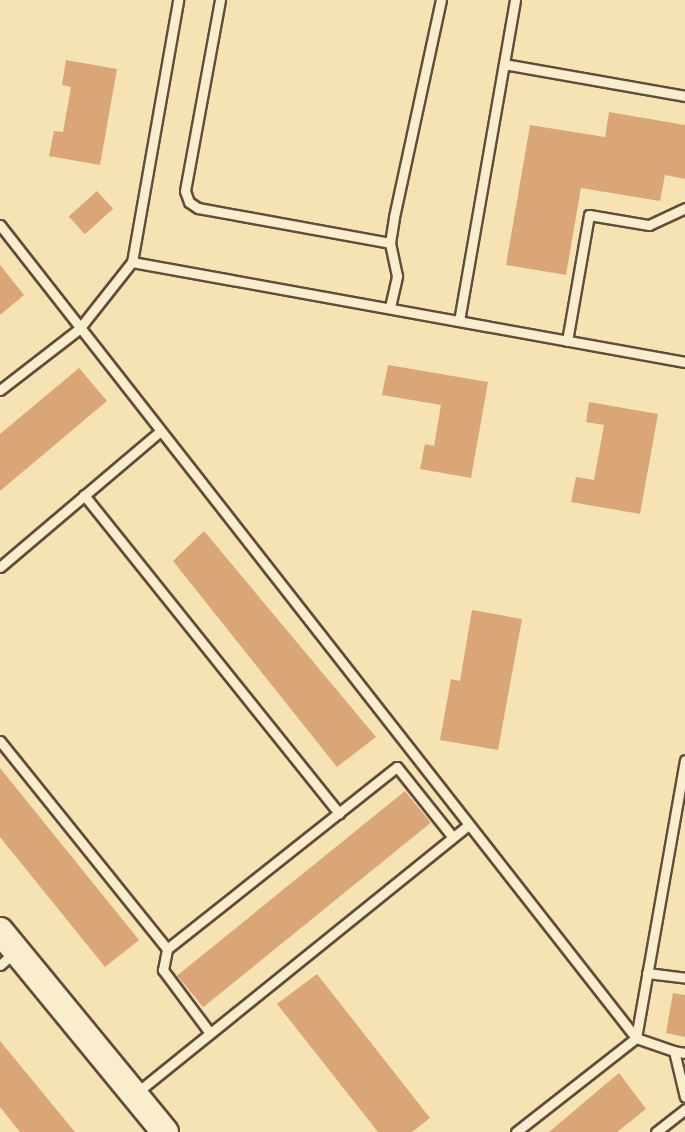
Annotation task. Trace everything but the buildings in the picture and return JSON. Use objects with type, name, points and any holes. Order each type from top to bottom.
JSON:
[{"type":"main road","points":[[5,949],[165,1132]]},
{"type":"lane","points":[[0,390],[79,329],[132,262],[178,0]]},
{"type":"lane","points":[[220,0],[185,191],[189,202],[198,208],[390,243]]},
{"type":"lane","points":[[390,307],[397,276],[390,243],[441,0]]},
{"type":"lane","points":[[459,321],[515,0]]},
{"type":"lane","points":[[504,64],[685,96]]},
{"type":"lane","points":[[567,341],[589,215],[649,225],[685,208]]},
{"type":"lane","points":[[0,225],[4,237],[636,1038],[685,1053]]},
{"type":"lane","points":[[132,262],[685,362]]},
{"type":"lane","points":[[0,567],[159,432]]},
{"type":"lane","points":[[84,495],[339,813]]},
{"type":"lane","points":[[0,741],[167,949]]},
{"type":"lane","points":[[516,1132],[636,1038],[685,760]]},
{"type":"lane","points":[[210,1033],[163,970],[167,949],[397,767],[451,835]]},
{"type":"lane","points":[[134,1095],[451,835],[468,825]]},
{"type":"lane","points":[[647,973],[685,978]]},
{"type":"lane","points":[[674,1051],[685,1097]]},
{"type":"lane","points":[[656,1132],[685,1109]]}]
